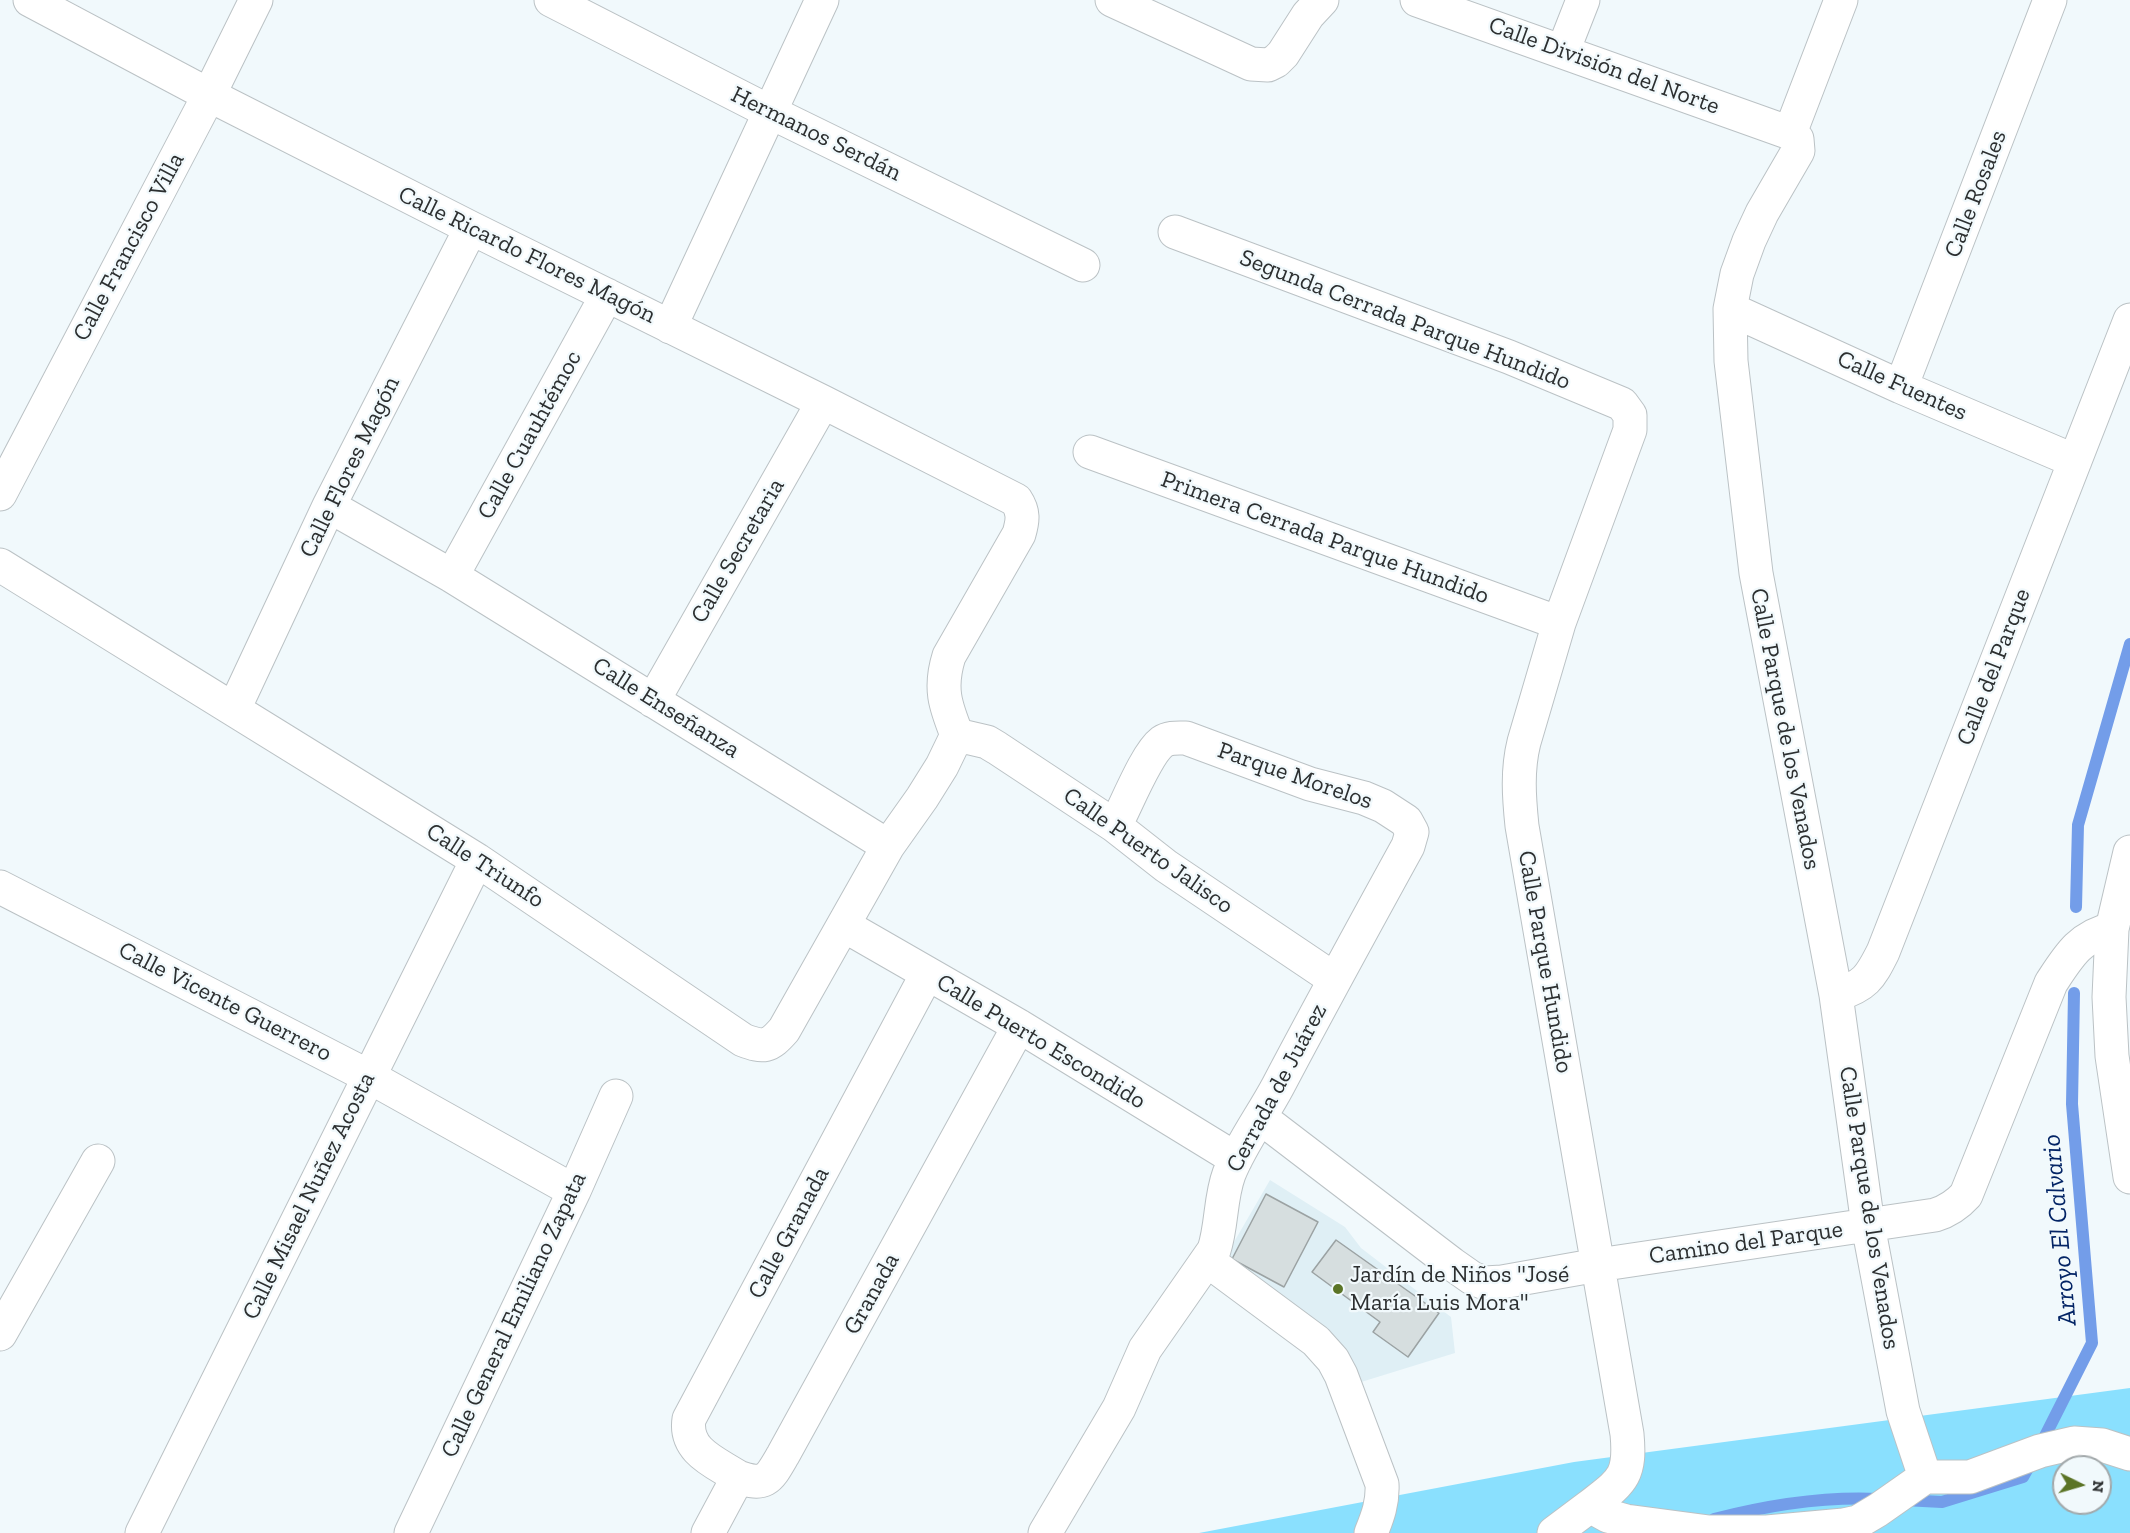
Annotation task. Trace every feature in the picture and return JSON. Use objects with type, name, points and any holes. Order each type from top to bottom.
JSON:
[{"type":"street","name":"Calle Ricardo Flores Magón","points":[[30,0],[209,95],[471,228],[824,402],[1016,500],[1022,509],[1023,522],[1019,534],[949,656],[945,669],[943,689],[945,702],[957,735]]},
{"type":"street","name":"Calle Francisco Villa","points":[[0,494],[209,95],[256,0]]},
{"type":"street","name":"Hermanos Serdán","points":[[551,0],[770,112],[1083,265]]},
{"type":"street","points":[[670,327],[822,0]]},
{"type":"street","points":[[1112,0],[1251,64],[1268,65],[1276,62],[1283,54],[1308,15],[1322,0]]},
{"type":"street","name":"Calle División del Norte","points":[[1418,0],[1790,133]]},
{"type":"street","points":[[1563,51],[1583,0]]},
{"type":"street","name":"Calle Parque de los Venados","points":[[1842,0],[1790,133],[1797,139],[1798,151],[1762,213],[1737,274],[1730,309],[1731,361],[1756,573],[1836,994],[1868,1225],[1903,1411],[1925,1477]]},
{"type":"street","name":"Calle Rosales","points":[[1902,387],[2050,0]]},
{"type":"street","name":"Calle Flores Magón","points":[[234,709],[329,506],[471,228]]},
{"type":"street","name":"Segunda Cerrada Parque Hundido","points":[[1175,232],[1509,357],[1622,404],[1630,415]]},
{"type":"street","name":"Calle Cuauhtémoc","points":[[452,576],[607,295]]},
{"type":"street","name":"Calle Fuentes","points":[[1730,309],[1902,387],[2075,461]]},
{"type":"street","name":"Calle del Parque","points":[[1836,994],[1855,989],[1872,975],[1883,952],[2130,320]]},
{"type":"street","name":"Calle Secretaria","points":[[653,701],[824,402]]},
{"type":"street","name":"Calle Parque Hundido","points":[[1554,1533],[1615,1487],[1628,1467],[1629,1452],[1522,826],[1519,798],[1520,760],[1559,623],[1630,430],[1630,415]]},
{"type":"street","name":"Primera Cerrada Parque Hundido","points":[[1090,452],[1559,623]]},
{"type":"street","name":"Calle Enseñanza","points":[[329,506],[452,576],[888,846]]},
{"type":"street","name":"Calle Triunfo","points":[[0,565],[477,860],[743,1040],[757,1045],[768,1045],[775,1041],[784,1030],[845,926],[888,846]]},
{"type":"street","points":[[888,846],[932,782],[957,735]]},
{"type":"street","name":"Calle Puerto Jalisco","points":[[957,735],[987,742],[997,748],[1115,826],[1166,866],[1334,979]]},
{"type":"street","name":"Parque Morelos","points":[[1115,826],[1153,753],[1162,742],[1168,739],[1186,738],[1310,784],[1364,798],[1383,806],[1406,821],[1412,832]]},
{"type":"street","name":"Cerrada de Juárez","points":[[1045,1533],[1119,1408],[1145,1349],[1208,1261],[1218,1237],[1228,1177],[1236,1160],[1408,846],[1412,832]]},
{"type":"street","points":[[2130,852],[2112,928],[2109,997],[2112,1056],[2130,1177]]},
{"type":"street","name":"Calle Misael Nuñez Acosta","points":[[142,1533],[477,860]]},
{"type":"street","name":"Calle Vicente Guerrero","points":[[0,887],[368,1076],[574,1191]]},
{"type":"street","name":"Calle Puerto Escondido","points":[[845,926],[1019,1026],[1236,1160]]},
{"type":"street","name":"Camino del Parque","points":[[1261,1118],[1472,1278],[1485,1283],[1935,1215],[1958,1204],[1966,1195],[2051,983],[2067,959],[2091,935],[2112,928]]},
{"type":"street","name":"Calle Granada","points":[[738,1477],[695,1448],[689,1436],[690,1419],[927,974]]},
{"type":"street","name":"Granada","points":[[738,1477],[758,1483],[772,1474],[1019,1026]]},
{"type":"street","name":"Calle General Emiliano Zapata","points":[[411,1533],[574,1191],[616,1096]]},
{"type":"street","points":[[0,1334],[98,1161]]},
{"type":"street","points":[[1208,1261],[1316,1341],[1334,1360],[1382,1484],[1383,1497],[1380,1511],[1371,1533]]},
{"type":"street","points":[[1590,1506],[1608,1516],[1626,1521],[1709,1532],[1767,1532],[1844,1525],[1858,1522],[1925,1477],[1970,1477],[2040,1451],[2074,1443],[2102,1445],[2130,1454]]},
{"type":"street","points":[[708,1533],[738,1477]]},
{"type":"shaded area","name":"Jardín de Niños \"José María Luis Mora\"","points":[[1270,1180],[1345,1227],[1361,1248],[1451,1317],[1455,1353],[1358,1383],[1223,1261]]},
{"type":"shaded area","points":[[2130,1388],[2130,1533],[1199,1533],[1574,1462]]},
{"type":"building","points":[[1266,1194],[1318,1222],[1284,1287],[1232,1259]]},
{"type":"building","points":[[1336,1240],[1439,1313],[1408,1357],[1373,1332],[1380,1322],[1312,1272]]},
{"type":"waterway","name":"Arroyo El Calvario","points":[[2076,907],[2078,825],[2130,644]]},
{"type":"waterway","name":"Arroyo El Calvario","points":[[2040,1446],[2092,1343],[2072,1104],[2074,993]]},
{"type":"waterway","name":"Arroyo El Calvario","points":[[1904,1500],[1942,1502],[2023,1477],[2032,1461]]},
{"type":"waterway","name":"Arroyo El Calvario","points":[[1714,1519],[1796,1503],[1838,1499],[1880,1499]]},
{"type":"place","name":"Jardín de Niños \"José María Luis Mora\"","points":[[1338,1289]]}]
